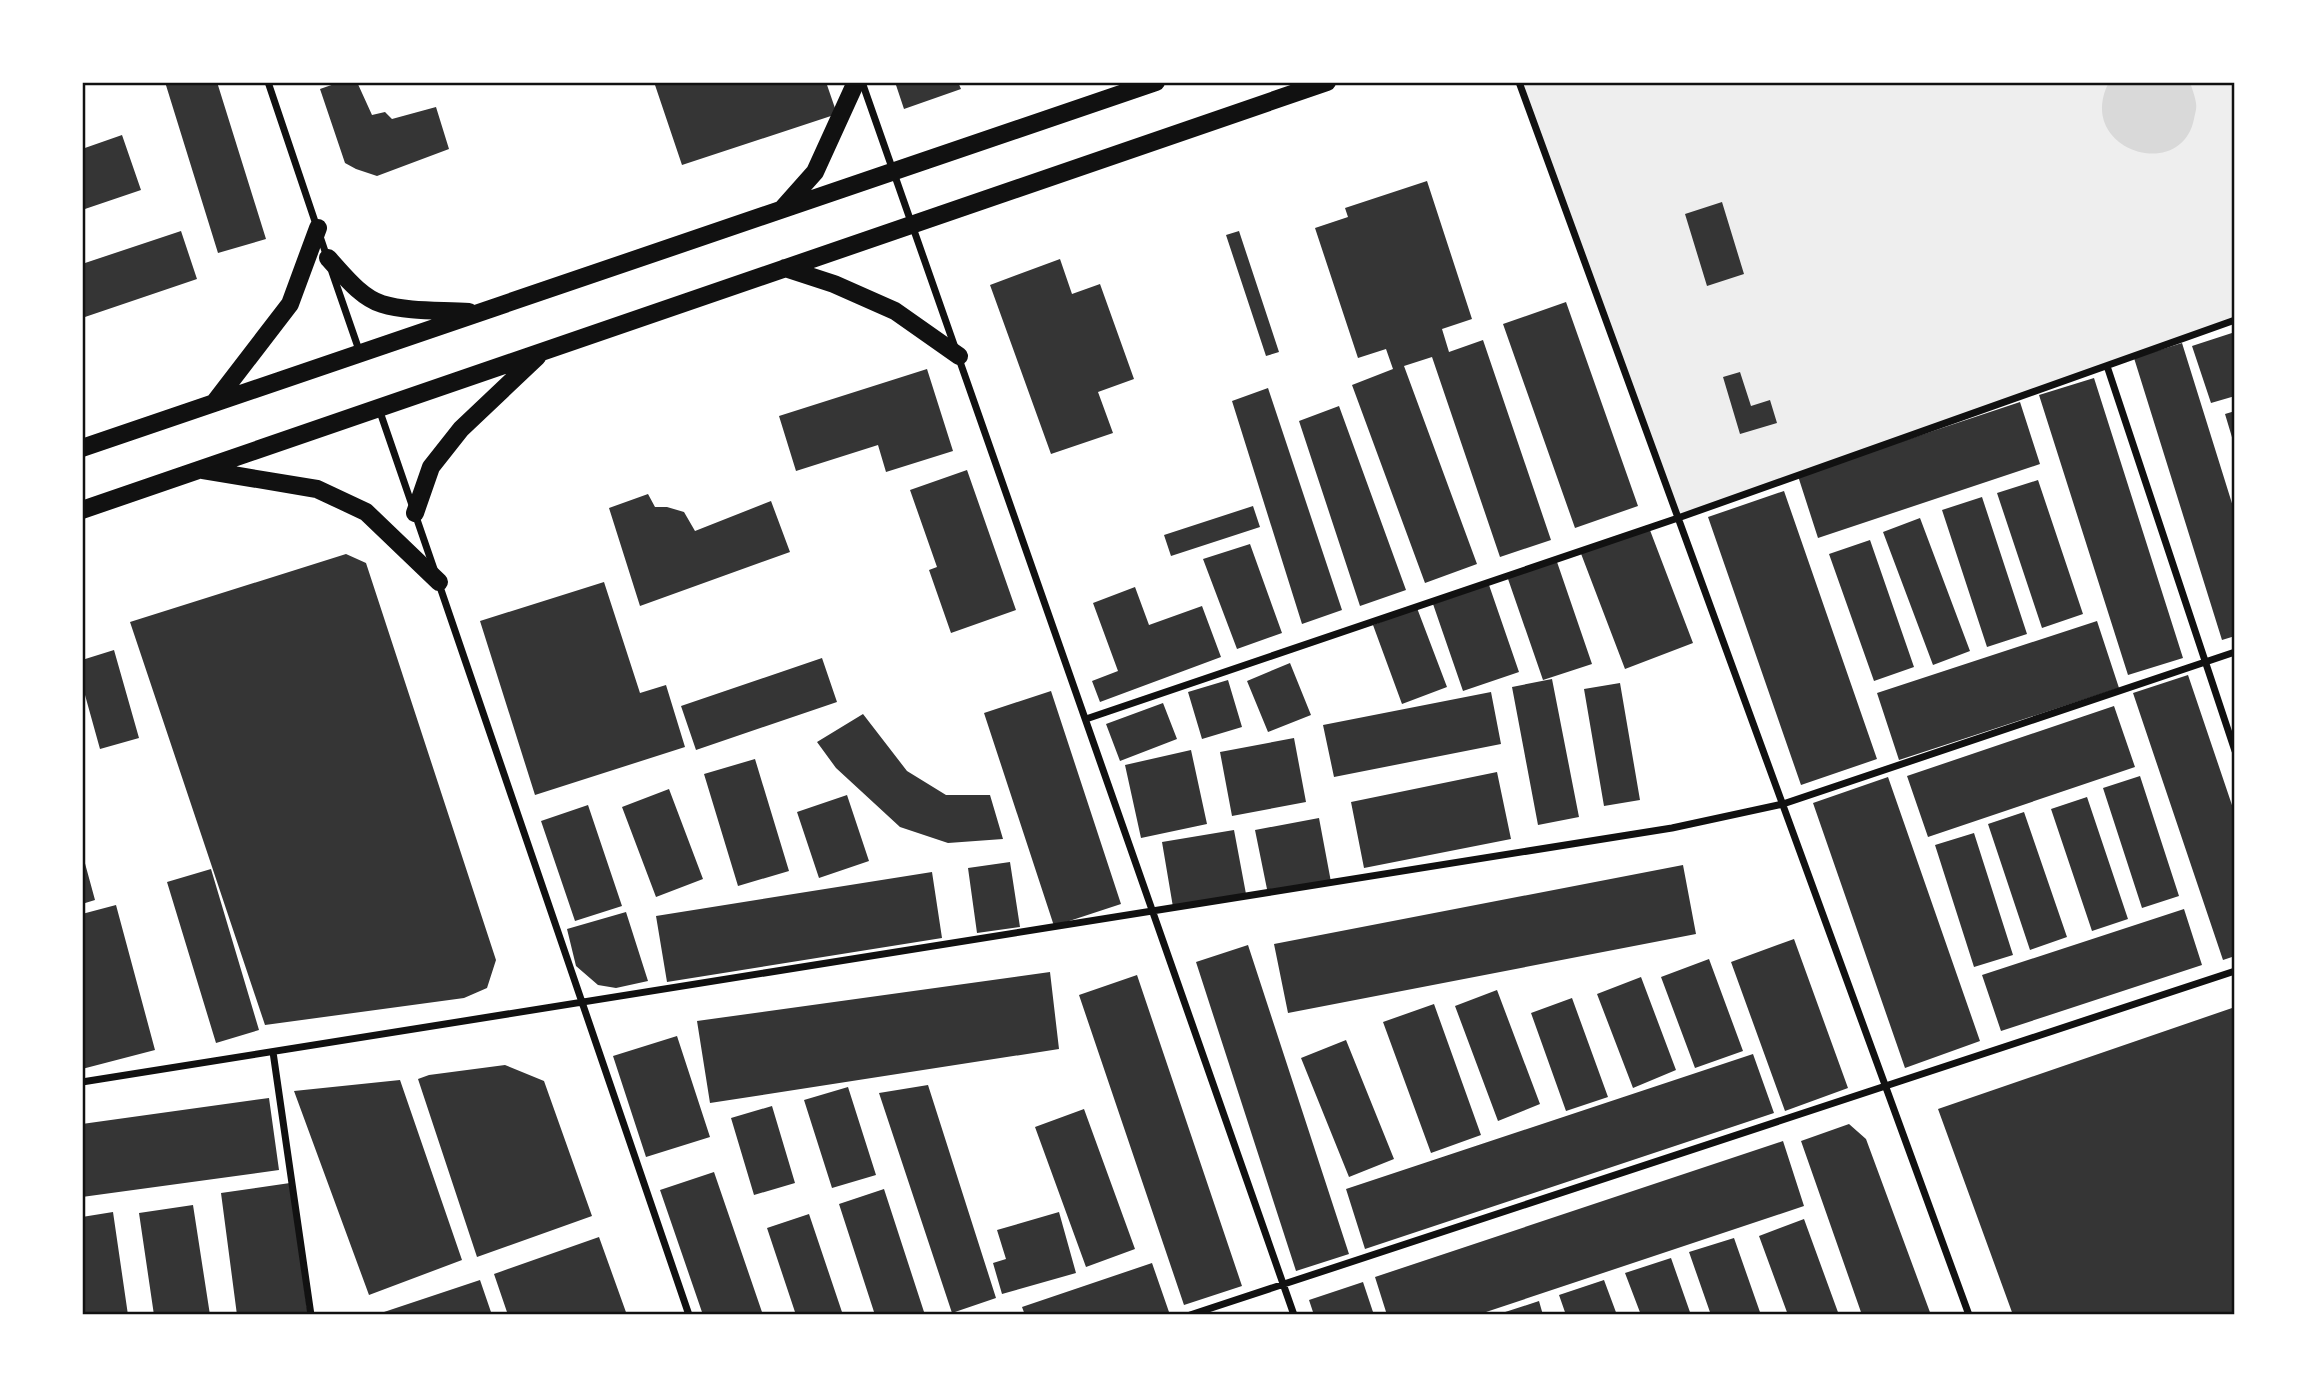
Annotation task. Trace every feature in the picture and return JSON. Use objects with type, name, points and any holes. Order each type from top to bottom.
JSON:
[{"type":"main road","points":[[782,210],[816,172],[856,82]]},
{"type":"main road","points":[[82,449],[1156,82]]},
{"type":"main road","points":[[82,510],[1328,82]]},
{"type":"main road","points":[[214,403],[290,304],[318,229]]},
{"type":"main road","points":[[328,258],[357,289],[380,303],[416,309],[480,313]]},
{"type":"main road","points":[[785,268],[834,284],[895,311],[959,356]]},
{"type":"main road","points":[[415,513],[430,467],[461,429],[543,352]]},
{"type":"main road","points":[[200,470],[317,489],[366,512],[439,582]]},
{"type":"street","points":[[268,82],[360,354]]},
{"type":"street","points":[[862,82],[1294,1315]]},
{"type":"street","points":[[1519,82],[1969,1315]]},
{"type":"street","points":[[1086,719],[1678,518],[2235,320]]},
{"type":"street","points":[[2107,366],[2235,751]]},
{"type":"street","points":[[379,408],[689,1315]]},
{"type":"street","points":[[82,1082],[1672,828],[1783,804],[2235,652]]},
{"type":"street","points":[[1190,1315],[2235,971]]},
{"type":"street","points":[[273,1052],[311,1315]]},
{"type":"shaded area","points":[[1519,82],[2235,82],[2235,320],[1678,518]]},
{"type":"shaded area","points":[[2109,82],[2190,82],[2196,107],[2185,139],[2170,150],[2152,154],[2134,150],[2117,140],[2106,125],[2102,105]]},
{"type":"building","points":[[165,82],[217,82],[266,239],[218,253]]},
{"type":"building","points":[[340,82],[357,82],[372,115],[385,112],[392,119],[436,107],[449,149],[377,176],[345,163],[320,89]]},
{"type":"building","points":[[654,82],[826,82],[837,114],[682,165]]},
{"type":"building","points":[[895,82],[958,82],[961,89],[904,109]]},
{"type":"building","points":[[122,135],[141,190],[82,210],[82,149]]},
{"type":"building","points":[[1427,181],[1472,319],[1442,329],[1449,352],[1483,340],[1551,540],[1500,557],[1432,357],[1404,366],[1477,564],[1425,583],[1352,385],[1393,369],[1386,349],[1358,358],[1315,228],[1348,217],[1345,208]]},
{"type":"building","points":[[1722,202],[1744,274],[1707,286],[1685,214]]},
{"type":"building","points":[[181,231],[197,279],[82,318],[82,264]]},
{"type":"building","points":[[1239,231],[1279,352],[1266,356],[1226,235]]},
{"type":"building","points":[[1060,259],[1072,294],[1100,284],[1134,379],[1098,392],[1113,433],[1051,454],[990,285]]},
{"type":"building","points":[[1566,302],[1638,506],[1575,528],[1503,324]]},
{"type":"building","points":[[2235,332],[2235,396],[2211,403],[2192,346]]},
{"type":"building","points":[[2182,343],[2235,513],[2235,636],[2222,640],[2134,358]]},
{"type":"building","points":[[927,369],[953,451],[886,472],[878,445],[796,471],[779,416]]},
{"type":"building","points":[[1740,372],[1751,406],[1770,400],[1777,423],[1740,434],[1723,377]]},
{"type":"building","points":[[2094,378],[2183,658],[2128,675],[2039,395]]},
{"type":"building","points":[[1268,388],[1342,610],[1302,624],[1232,401]]},
{"type":"building","points":[[2020,402],[2040,464],[1818,538],[1798,476]]},
{"type":"building","points":[[1339,406],[1406,590],[1360,606],[1299,421]]},
{"type":"building","points":[[2235,411],[2235,444],[2234,444],[2225,414]]},
{"type":"building","points":[[967,470],[1016,610],[951,633],[929,570],[937,567],[910,490]]},
{"type":"building","points":[[2038,480],[2083,614],[2042,628],[1997,493]]},
{"type":"building","points":[[1784,491],[1877,759],[1801,785],[1708,517]]},
{"type":"building","points":[[648,494],[655,507],[684,512],[695,531],[771,501],[790,552],[640,606],[609,508]]},
{"type":"building","points":[[1982,497],[2027,634],[1987,647],[1942,510]]},
{"type":"building","points":[[1253,506],[1260,527],[1171,556],[1164,535]]},
{"type":"building","points":[[1920,518],[1970,651],[1933,665],[1883,532]]},
{"type":"building","points":[[1648,525],[1693,643],[1625,669],[1580,551]]},
{"type":"building","points":[[1870,540],[1914,667],[1874,681],[1829,554]]},
{"type":"building","points":[[1250,544],[1282,633],[1237,649],[1203,559]]},
{"type":"building","points":[[346,554],[366,563],[496,960],[487,988],[464,998],[265,1025],[130,622]]},
{"type":"building","points":[[1556,559],[1592,664],[1543,680],[1507,576]]},
{"type":"building","points":[[604,582],[640,693],[666,685],[685,747],[535,795],[480,621]]},
{"type":"building","points":[[1489,585],[1519,672],[1463,691],[1433,604]]},
{"type":"building","points":[[1135,587],[1149,625],[1202,606],[1221,657],[1100,702],[1092,681],[1118,671],[1093,603]]},
{"type":"building","points":[[1417,608],[1447,687],[1402,704],[1373,625]]},
{"type":"building","points":[[2097,621],[2119,688],[1899,760],[1877,693]]},
{"type":"building","points":[[114,650],[139,738],[100,749],[85,695],[82,695],[82,660]]},
{"type":"building","points":[[822,658],[837,702],[696,750],[681,706]]},
{"type":"building","points":[[1290,663],[1311,715],[1268,732],[1247,681]]},
{"type":"building","points":[[2188,675],[2235,814],[2235,956],[2223,960],[2133,693]]},
{"type":"building","points":[[1552,679],[1579,817],[1538,825],[1512,687]]},
{"type":"building","points":[[1228,680],[1242,727],[1202,739],[1188,692]]},
{"type":"building","points":[[1620,683],[1640,800],[1604,806],[1584,689]]},
{"type":"building","points":[[1051,691],[1121,904],[1054,926],[984,713]]},
{"type":"building","points":[[1491,692],[1501,744],[1334,777],[1323,725]]},
{"type":"building","points":[[1163,703],[1177,739],[1120,761],[1106,724]]},
{"type":"building","points":[[2114,706],[2135,767],[1928,837],[1907,776]]},
{"type":"building","points":[[863,714],[907,771],[946,795],[990,795],[1003,839],[948,843],[900,827],[836,768],[817,742]]},
{"type":"building","points":[[1294,738],[1306,802],[1232,816],[1220,752]]},
{"type":"building","points":[[1191,750],[1207,824],[1141,838],[1125,765]]},
{"type":"building","points":[[755,759],[789,871],[738,886],[704,774]]},
{"type":"building","points":[[1497,772],[1511,839],[1364,868],[1351,802]]},
{"type":"building","points":[[2140,776],[2179,896],[2142,908],[2103,788]]},
{"type":"building","points":[[1888,777],[1980,1041],[1905,1068],[1813,803]]},
{"type":"building","points":[[669,789],[703,879],[656,897],[622,807]]},
{"type":"building","points":[[847,795],[869,861],[819,878],[797,812]]},
{"type":"building","points":[[2087,797],[2128,919],[2092,931],[2051,809]]},
{"type":"building","points":[[588,805],[622,906],[575,921],[541,821]]},
{"type":"building","points":[[2024,812],[2067,937],[2030,950],[1988,824]]},
{"type":"building","points":[[1319,818],[1331,882],[1268,894],[1255,830]]},
{"type":"building","points":[[1234,830],[1246,894],[1173,907],[1162,842]]},
{"type":"building","points":[[1974,833],[2013,955],[1974,967],[1935,845]]},
{"type":"building","points":[[82,857],[95,900],[82,904]]},
{"type":"building","points":[[1010,862],[1020,927],[977,933],[968,868]]},
{"type":"building","points":[[1683,865],[1696,934],[1288,1013],[1274,944]]},
{"type":"building","points":[[211,869],[259,1030],[216,1043],[167,882]]},
{"type":"building","points":[[932,872],[942,938],[667,982],[656,916]]},
{"type":"building","points":[[116,905],[155,1050],[82,1069],[82,914]]},
{"type":"building","points":[[2184,909],[2202,965],[2001,1031],[1982,975]]},
{"type":"building","points":[[626,912],[648,981],[616,988],[598,985],[576,966],[567,929]]},
{"type":"building","points":[[1794,939],[1848,1088],[1785,1111],[1731,962]]},
{"type":"building","points":[[1248,945],[1349,1254],[1296,1271],[1196,962]]},
{"type":"building","points":[[1709,959],[1743,1051],[1695,1068],[1661,977]]},
{"type":"building","points":[[1050,972],[1059,1049],[710,1103],[697,1021]]},
{"type":"building","points":[[1137,975],[1242,1286],[1184,1305],[1079,995]]},
{"type":"building","points":[[1641,977],[1676,1070],[1633,1088],[1597,994]]},
{"type":"building","points":[[1497,990],[1540,1104],[1498,1121],[1455,1006]]},
{"type":"building","points":[[1572,998],[1608,1097],[1566,1111],[1531,1013]]},
{"type":"building","points":[[1434,1004],[1481,1135],[1431,1153],[1383,1022]]},
{"type":"building","points":[[2235,1007],[2235,1315],[2013,1315],[1938,1109]]},
{"type":"building","points":[[677,1036],[710,1137],[646,1157],[613,1056]]},
{"type":"building","points":[[1346,1040],[1394,1159],[1349,1177],[1301,1058]]},
{"type":"building","points":[[1753,1054],[1774,1113],[1365,1249],[1346,1189]]},
{"type":"building","points":[[505,1065],[544,1081],[592,1216],[477,1257],[418,1079],[429,1075]]},
{"type":"building","points":[[400,1080],[462,1260],[369,1295],[294,1091]]},
{"type":"building","points":[[928,1085],[996,1298],[952,1313],[879,1093]]},
{"type":"building","points":[[848,1087],[876,1175],[832,1188],[804,1100]]},
{"type":"building","points":[[269,1098],[279,1170],[82,1197],[82,1124]]},
{"type":"building","points":[[772,1106],[795,1183],[754,1195],[731,1118]]},
{"type":"building","points":[[1084,1109],[1135,1249],[1086,1267],[1035,1127]]},
{"type":"building","points":[[1849,1124],[1866,1139],[1931,1315],[1862,1315],[1801,1141]]},
{"type":"building","points":[[1783,1141],[1804,1206],[1477,1315],[1387,1315],[1375,1277]]},
{"type":"building","points":[[714,1172],[763,1315],[703,1315],[660,1190]]},
{"type":"building","points":[[290,1183],[308,1315],[237,1315],[221,1193]]},
{"type":"building","points":[[884,1189],[925,1315],[875,1315],[839,1204]]},
{"type":"building","points":[[193,1205],[210,1315],[154,1315],[139,1213]]},
{"type":"building","points":[[113,1212],[128,1315],[82,1315],[82,1217]]},
{"type":"building","points":[[1059,1212],[1076,1273],[1002,1294],[993,1263],[1006,1259],[997,1230]]},
{"type":"building","points":[[809,1214],[843,1315],[796,1315],[767,1228]]},
{"type":"building","points":[[1804,1219],[1839,1315],[1788,1315],[1759,1236]]},
{"type":"building","points":[[599,1237],[627,1315],[508,1315],[494,1274]]},
{"type":"building","points":[[1734,1238],[1761,1315],[1711,1315],[1689,1252]]},
{"type":"building","points":[[1671,1258],[1691,1315],[1641,1315],[1625,1273]]},
{"type":"building","points":[[1152,1263],[1169,1312],[1161,1315],[1025,1315],[1022,1307]]},
{"type":"building","points":[[480,1280],[492,1315],[378,1315],[378,1314]]},
{"type":"building","points":[[1604,1280],[1617,1315],[1566,1315],[1559,1295]]},
{"type":"building","points":[[1363,1282],[1374,1315],[1314,1315],[1309,1300]]},
{"type":"building","points":[[1539,1301],[1543,1315],[1499,1315],[1499,1314]]}]
